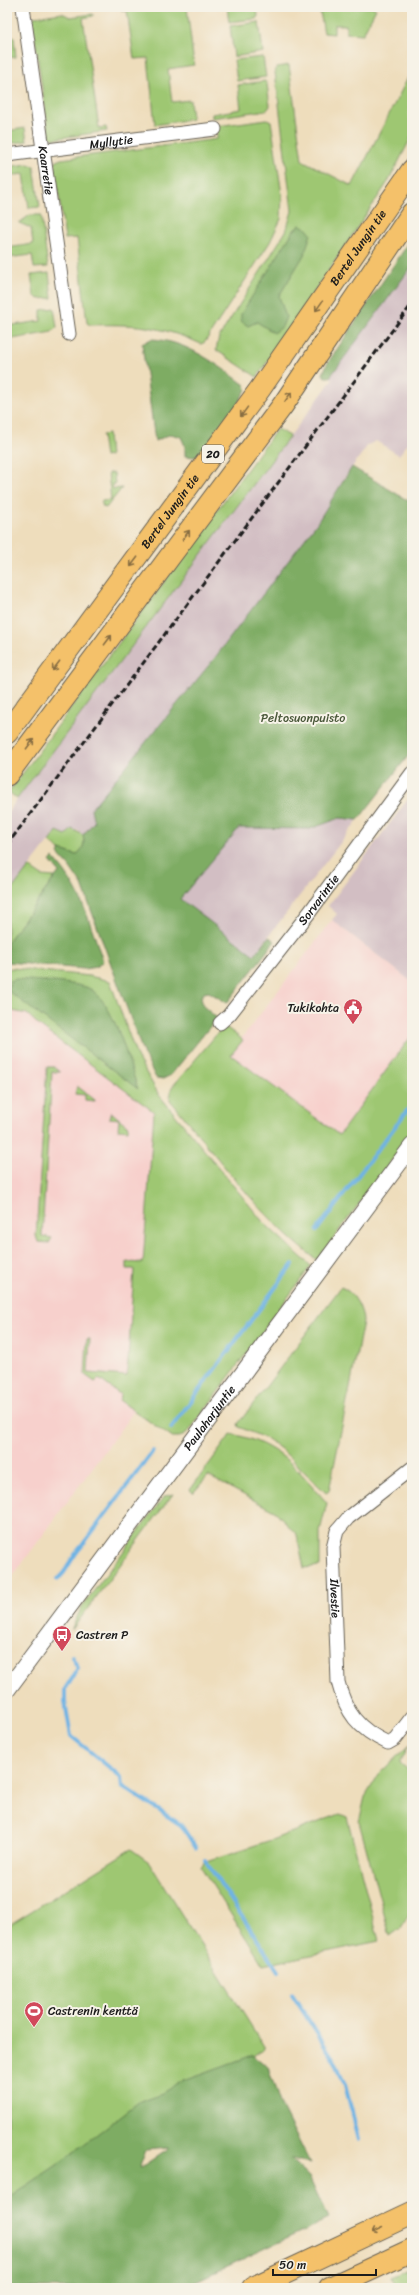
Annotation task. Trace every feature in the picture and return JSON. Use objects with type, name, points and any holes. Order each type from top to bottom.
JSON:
[{"type":"highway","name":"Bertel Jungin tie","points":[[7,733],[260,389],[412,170]]},
{"type":"highway","name":"Bertel Jungin tie","points":[[7,775],[283,405],[412,213]]},
{"type":"highway","points":[[253,2288],[412,2213]]},
{"type":"highway","points":[[330,2288],[412,2250]]},
{"type":"street","name":"Kaarretie","points":[[23,7],[42,151],[69,334]]},
{"type":"street","name":"Myllytie","points":[[7,155],[215,129]]},
{"type":"street","name":"Sorvarintie","points":[[220,1023],[229,1015],[309,912],[412,773]]},
{"type":"street","name":"Paulaharjuntie","points":[[7,1690],[412,1146]]},
{"type":"street","name":"Ilvestie","points":[[412,1468],[348,1518],[337,1531],[333,1547],[338,1682],[341,1694],[352,1716],[362,1728],[388,1743],[395,1740],[412,1716]]},
{"type":"shaded area","points":[[412,266],[412,438],[399,455],[376,441],[368,445],[345,477],[317,523],[214,659],[91,809],[94,822],[83,835],[77,830],[66,835],[57,831],[7,896],[7,813],[333,379],[330,377]]},
{"type":"shaded area","points":[[412,794],[412,982],[332,920],[337,914],[328,906]]},
{"type":"shaded area","points":[[340,818],[358,820],[254,955],[179,899],[239,828],[310,829]]},
{"type":"shaded area","points":[[332,920],[412,982],[412,1038],[339,1137],[229,1055]]},
{"type":"shaded area","points":[[7,991],[156,1103],[134,1411],[7,1584]]},
{"type":"green space","points":[[121,7],[187,7],[194,65],[168,69],[172,102],[190,100],[192,119],[155,125],[148,58],[134,59],[127,11],[122,11]]},
{"type":"green space","points":[[227,7],[257,7],[258,16],[256,19],[229,22]]},
{"type":"green space","points":[[319,7],[373,7],[376,9],[363,34],[346,33],[346,25],[334,25],[334,34],[324,33]]},
{"type":"green space","points":[[62,13],[70,17],[93,14],[93,16],[83,18],[99,128],[106,127],[107,131],[53,139],[49,136],[32,19],[34,17]]},
{"type":"green space","points":[[259,22],[263,52],[234,57],[230,26]]},
{"type":"green space","points":[[14,37],[16,57],[7,58],[7,39]]},
{"type":"green space","points":[[263,57],[266,77],[237,81],[234,60]]},
{"type":"green space","points":[[289,65],[302,160],[352,186],[412,70],[412,136],[388,182],[257,377],[216,350],[219,337],[286,231],[292,211],[275,72],[277,67]]},
{"type":"green space","points":[[265,81],[267,84],[270,106],[267,110],[212,118],[212,114],[241,109],[238,85]]},
{"type":"green space","points":[[267,119],[271,121],[282,195],[281,219],[270,242],[205,342],[201,344],[159,329],[120,325],[90,325],[87,323],[77,238],[65,239],[55,168],[56,161],[61,159],[217,139],[217,126]]},
{"type":"green space","points":[[25,128],[27,141],[7,144],[7,131]]},
{"type":"green space","points":[[28,164],[34,166],[40,207],[29,208],[24,174],[7,176],[7,167]]},
{"type":"green space","points":[[30,215],[41,215],[48,267],[34,268],[32,255],[7,258],[7,248],[33,244],[31,228],[19,223]]},
{"type":"green space","points":[[300,225],[306,228],[311,234],[304,255],[279,296],[286,317],[282,327],[274,333],[257,322],[248,326],[241,321],[241,314],[294,230]]},
{"type":"green space","points":[[412,238],[412,266],[330,377],[325,377],[323,374],[327,364]]},
{"type":"green space","points":[[49,273],[52,298],[38,299],[34,295],[31,275]]},
{"type":"green space","points":[[54,308],[57,327],[52,332],[7,340],[7,326],[41,321],[41,310]]},
{"type":"green space","points":[[151,339],[164,340],[189,349],[213,362],[245,385],[246,390],[218,436],[195,457],[185,456],[185,446],[181,437],[171,434],[155,441],[142,344]]},
{"type":"green space","points":[[277,429],[290,436],[17,799],[9,792]]},
{"type":"green space","points":[[108,434],[110,456],[105,457],[102,435]]},
{"type":"green space","name":"Peltosuonpuisto","points":[[352,467],[412,503],[412,751],[358,820],[340,818],[310,829],[239,828],[180,899],[254,955],[269,937],[275,941],[227,1003],[209,992],[204,993],[201,997],[203,1006],[217,1018],[171,1075],[163,1079],[156,1078],[144,1055],[82,885],[69,866],[58,854],[60,850],[76,855],[81,851],[84,844],[83,835],[94,822],[91,809],[214,659],[317,523]]},
{"type":"green space","points":[[108,473],[114,473],[115,484],[112,484],[113,489],[122,488],[106,508],[103,507],[101,501],[111,500]]},
{"type":"green space","points":[[72,829],[83,835],[84,838],[84,844],[81,851],[76,855],[60,850],[50,842],[57,831],[66,835]]},
{"type":"green space","points":[[53,858],[71,881],[84,906],[103,961],[96,967],[84,969],[7,962],[7,943],[59,872],[50,861]]},
{"type":"green space","points":[[29,867],[42,876],[55,877],[7,943],[7,896]]},
{"type":"green space","points":[[12,968],[89,976],[110,981],[137,1057],[159,1095],[264,1223],[311,1266],[189,1431],[180,1437],[171,1437],[119,1400],[121,1395],[99,1379],[95,1382],[85,1375],[87,1339],[90,1339],[88,1373],[127,1376],[134,1269],[127,1269],[127,1262],[143,1263],[154,1112],[41,1027],[27,1014],[7,1010],[7,969]]},
{"type":"green space","points":[[16,979],[79,985],[96,993],[104,1003],[119,1032],[138,1089],[8,991],[10,981]]},
{"type":"green space","points":[[222,1028],[227,1028],[243,1040],[231,1055],[339,1135],[412,1035],[412,1133],[317,1260],[296,1243],[257,1205],[170,1100],[170,1092],[172,1087]]},
{"type":"green space","points":[[47,1067],[54,1067],[60,1072],[52,1072],[42,1236],[52,1238],[49,1243],[38,1242],[36,1236]]},
{"type":"green space","points":[[77,1086],[95,1101],[85,1100],[85,1095],[75,1094]]},
{"type":"green space","points":[[111,1112],[128,1126],[128,1130],[118,1129],[119,1119],[109,1118]]},
{"type":"green space","points":[[341,1287],[346,1289],[354,1297],[363,1317],[363,1322],[329,1491],[326,1493],[281,1449],[267,1439],[239,1427],[238,1424]]},
{"type":"green space","points":[[231,1434],[262,1444],[286,1459],[327,1503],[320,1531],[320,1566],[304,1568],[297,1535],[276,1512],[208,1476],[193,1493],[190,1490]]},
{"type":"green space","points":[[173,1494],[71,1631],[81,1608],[165,1496]]},
{"type":"green space","points":[[409,1745],[400,1763],[412,1773],[412,1909],[401,1928],[390,1936],[359,1822],[365,1797],[379,1774]]},
{"type":"green space","points":[[340,1814],[347,1817],[379,1941],[263,1965],[201,1867],[204,1862],[274,1839]]},
{"type":"green space","points":[[131,1849],[149,1862],[265,2048],[90,2176],[7,2217],[7,1923],[9,1925]]},
{"type":"green space","points":[[253,2055],[268,2067],[281,2106],[310,2163],[290,2159],[309,2177],[328,2219],[181,2288],[7,2288],[7,2199],[57,2165],[140,2101],[163,2093],[184,2080]],"holes":[[[169,2149],[139,2169],[146,2150]]]},
{"type":"green space","points":[[412,2268],[412,2286],[396,2288],[390,2277]]},
{"type":"waterway","points":[[317,1230],[412,1104]]},
{"type":"waterway","points":[[171,1428],[293,1264]]},
{"type":"waterway","points":[[57,1579],[63,1574],[77,1551],[153,1451]]},
{"type":"waterway","points":[[72,1657],[78,1668],[65,1689],[65,1702],[71,1736],[121,1777],[122,1786],[181,1825],[196,1848]]},
{"type":"waterway","points":[[205,1860],[278,1971]]},
{"type":"waterway","points":[[292,1994],[336,2063],[345,2085],[359,2139]]},
{"type":"railway","points":[[7,845],[412,304]]},
{"type":"place","name":"Tukikohta","points":[[353,1025]]},
{"type":"place","name":"Castren P","points":[[62,1652]]},
{"type":"place","name":"Castrenin kenttä","points":[[34,2028]]}]
